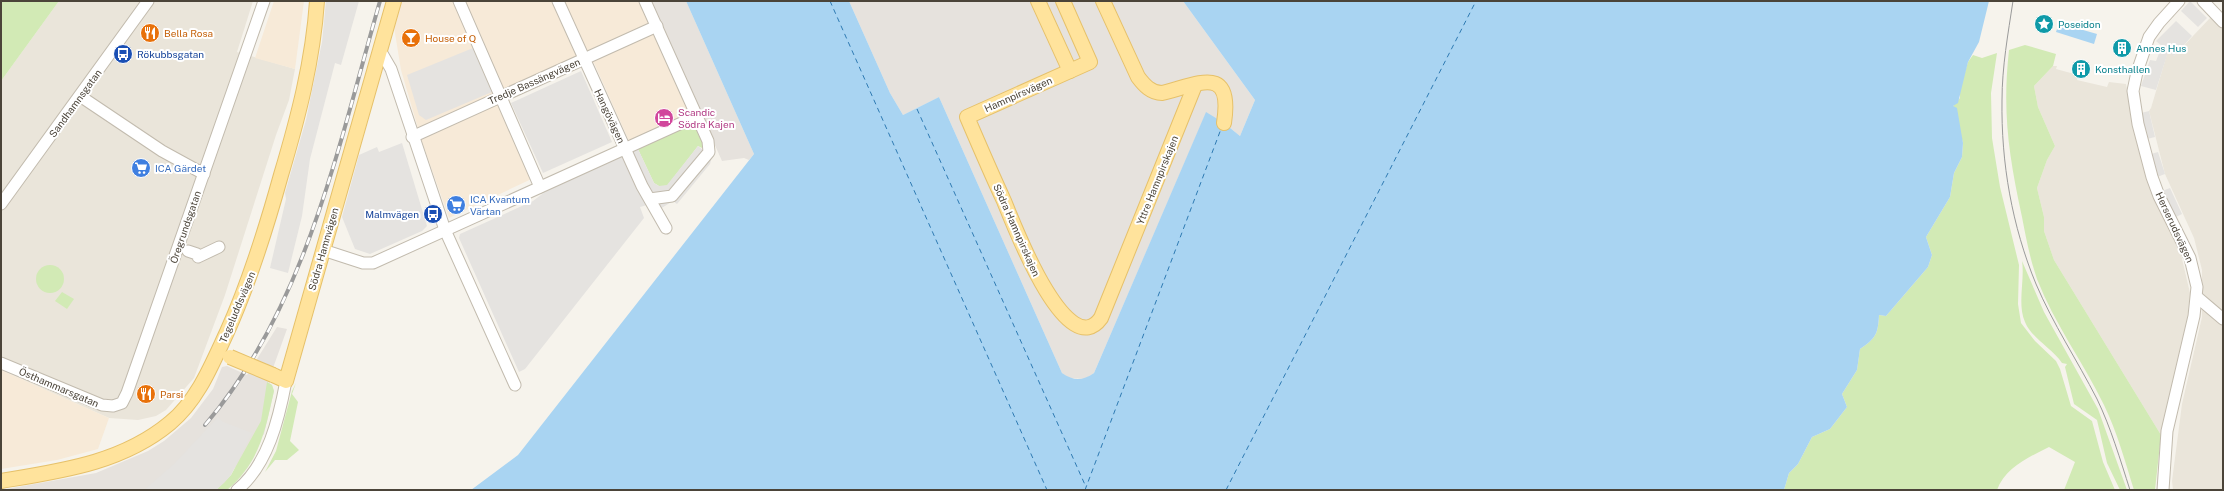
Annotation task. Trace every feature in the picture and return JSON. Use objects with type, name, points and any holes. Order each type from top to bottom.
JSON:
[{"type":"main road","name":"Tegeluddsvägen","points":[[1,481],[88,465],[135,446],[164,428],[188,405],[224,354],[256,262],[296,125],[311,56],[317,1]]},
{"type":"main road","name":"Södra Hamnvägen","points":[[286,381],[394,1]]},
{"type":"main road","points":[[1038,1],[1070,71]]},
{"type":"main road","name":"Hamnpirsvägen","points":[[967,117],[1090,62],[1064,1]]},
{"type":"main road","points":[[1103,1],[1138,77],[1152,91],[1162,93],[1209,82],[1222,89],[1227,104],[1224,123]]},
{"type":"main road","name":"Yttre Hamnpirskajen","points":[[1086,328],[1096,324],[1101,318],[1196,84]]},
{"type":"main road","name":"Södra Hamnpirskajen","points":[[967,117],[1038,278],[1066,317],[1080,327],[1086,328]]},
{"type":"main road","points":[[224,354],[286,381]]},
{"type":"street","name":"Sandhamnsgatan","points":[[1,204],[148,1]]},
{"type":"street","name":"Öregrundsgatan","points":[[117,405],[122,403],[127,393],[264,1]]},
{"type":"street","points":[[459,1],[540,187]]},
{"type":"street","name":"Hangövägen","points":[[558,1],[642,186],[666,228]]},
{"type":"street","points":[[645,1],[708,141],[709,152],[672,196],[650,199]]},
{"type":"street","name":"Herserudsvägen","points":[[2164,490],[2167,431],[2197,297],[2193,267],[2152,177],[2133,100],[2134,82],[2149,37],[2159,22],[2179,1]]},
{"type":"street","points":[[2204,1],[2223,22]]},
{"type":"street","name":"Tredje Bassängvägen","points":[[412,136],[656,26]]},
{"type":"street","points":[[380,50],[392,69],[412,136],[445,230],[515,385]]},
{"type":"street","points":[[80,96],[162,151],[204,174]]},
{"type":"street","points":[[323,250],[362,263],[373,263],[624,147],[697,116]]},
{"type":"street","points":[[188,251],[197,254],[198,257],[219,247]]},
{"type":"street","points":[[2197,297],[2223,319]]},
{"type":"street","name":"Östhammarsgatan","points":[[1,363],[102,405],[117,405]]},
{"type":"street","name":"Södra Hamnvägen","points":[[237,490],[251,476],[264,454],[286,381]]},
{"type":"shaded area","points":[[59,1],[253,1],[237,52],[295,69],[289,100],[276,135],[225,295],[194,378],[166,410],[156,416],[138,420],[109,418],[1,370],[1,81]]},
{"type":"shaded area","points":[[274,1],[304,1],[295,69],[255,58]]},
{"type":"shaded area","points":[[326,1],[359,1],[341,65],[335,63],[310,159],[302,216],[288,273],[270,268],[286,199],[285,193],[306,120],[322,42]]},
{"type":"shaded area","points":[[401,1],[651,1],[701,109],[629,141],[594,63],[579,66],[508,101],[540,175],[449,218],[422,142],[401,70],[394,27]]},
{"type":"shaded area","points":[[651,1],[686,1],[754,154],[749,160],[744,158],[722,161]]},
{"type":"shaded area","points":[[849,1],[1183,1],[1255,100],[1240,136],[1224,123],[1206,113],[1094,373],[1085,379],[1069,378],[1062,373],[939,97],[903,115],[890,93]]},
{"type":"shaded area","points":[[2190,1],[2207,18],[2198,27],[2181,11]]},
{"type":"shaded area","points":[[2211,17],[2223,28],[2223,490],[2173,490],[2172,481],[2182,404],[2202,317],[2202,270],[2194,238],[2165,174],[2149,111],[2168,51],[2174,56]]},
{"type":"shaded area","points":[[2176,21],[2192,36],[2174,56],[2168,52],[2156,90],[2141,86],[2150,60],[2156,61],[2162,46],[2156,41]]},
{"type":"shaded area","points":[[473,48],[492,92],[426,120],[419,115],[407,75]]},
{"type":"shaded area","points":[[2053,66],[2057,66],[2056,69],[2078,75],[2077,80],[2107,87],[2109,82],[2126,84],[2138,139],[2179,246],[2190,293],[2186,331],[2161,435],[2054,260],[2044,231],[2044,217],[2037,188],[2047,160],[2055,146],[2038,107],[2034,86]]},
{"type":"shaded area","points":[[581,71],[612,142],[543,173],[511,103]]},
{"type":"shaded area","points":[[2149,111],[2155,137],[2147,139],[2141,113]]},
{"type":"shaded area","points":[[402,143],[427,226],[422,231],[370,254],[355,249],[342,217],[359,155],[377,147],[379,152]]},
{"type":"shaded area","points":[[698,146],[712,157],[710,164],[677,204],[673,201],[652,214],[647,205],[640,207],[644,218],[525,369],[519,372],[459,238],[460,234],[533,201],[550,188],[638,149],[654,183],[659,186],[667,185]]},
{"type":"shaded area","points":[[2158,152],[2165,174],[2157,177],[2151,154]]},
{"type":"shaded area","points":[[2170,188],[2182,214],[2174,218],[2162,191]]},
{"type":"shaded area","points":[[277,327],[287,329],[268,382],[272,385],[274,391],[264,434],[216,490],[1,490],[96,473],[148,451],[164,441],[191,418],[213,389],[222,367],[227,366],[247,375]]},
{"type":"shaded area","points":[[1,370],[109,418],[98,449],[57,460],[1,469]]},
{"type":"shaded area","points":[[218,417],[223,422],[252,433],[231,475],[224,483],[216,490],[144,490],[174,464]]},
{"type":"green space","points":[[1,1],[59,1],[1,81]]},
{"type":"green space","points":[[2025,45],[2056,54],[2053,66],[2034,86],[2038,107],[2055,146],[2047,160],[2037,188],[2044,217],[2044,231],[2054,260],[2161,435],[2155,490],[2134,490],[2109,415],[2096,389],[2060,327],[2044,295],[2032,264],[2010,154],[2006,94],[2009,50]]},
{"type":"green space","points":[[1997,53],[1991,93],[1992,138],[2000,187],[2019,265],[2018,304],[2021,323],[2035,341],[2056,361],[2060,369],[2071,406],[2092,421],[2103,462],[2115,490],[2064,490],[2075,462],[2049,447],[2018,464],[2006,475],[1997,490],[1784,490],[1789,473],[1798,464],[1812,437],[1830,429],[1847,407],[1842,394],[1857,370],[1860,349],[1870,342],[1877,331],[1879,315],[1886,316],[1928,267],[1932,255],[1926,237],[1950,197],[1954,173],[1962,157],[1963,143],[1953,106],[1960,98],[1960,89],[1968,62],[1973,55],[1982,58]]},
{"type":"green space","points":[[692,121],[702,137],[702,148],[698,146],[667,186],[659,186],[654,183],[637,147]]},
{"type":"green space","points":[[2022,261],[2044,312],[2098,409],[2127,490],[2120,490],[2107,463],[2097,420],[2074,404],[2065,367],[2067,364],[2062,363],[2032,333],[2025,322],[2021,300],[2023,276]]},
{"type":"green space","points":[[50,265],[56,266],[60,269],[63,273],[63,285],[60,289],[56,292],[50,293],[44,292],[40,289],[37,285],[36,279],[37,273],[40,269],[44,266]]},
{"type":"green space","points":[[62,292],[74,299],[67,309],[55,301]]},
{"type":"green space","points":[[267,382],[272,385],[274,391],[268,419],[260,445],[247,468],[238,479],[227,490],[216,490],[231,475],[261,421]]},
{"type":"green space","points":[[296,383],[292,394],[298,402],[290,441],[299,450],[287,460],[275,460],[265,472],[276,451],[292,391]]},
{"type":"water","points":[[686,1],[849,1],[890,93],[903,115],[939,97],[1062,373],[1070,378],[1082,379],[1094,373],[1206,112],[1224,123],[1240,136],[1255,100],[1183,1],[1989,1],[1979,42],[1968,62],[1958,103],[1953,106],[1957,108],[1963,143],[1962,157],[1954,173],[1950,197],[1926,237],[1932,255],[1928,267],[1886,316],[1879,315],[1877,331],[1870,342],[1860,349],[1857,370],[1842,394],[1847,407],[1830,429],[1812,437],[1798,464],[1789,473],[1784,490],[471,490],[518,455],[754,154]]},
{"type":"water","points":[[2041,17],[2052,19],[2049,30],[2038,27]]},
{"type":"water","points":[[2059,23],[2097,34],[2094,44],[2056,32]]},
{"type":"ferry route","points":[[830,1],[1047,490]]},
{"type":"ferry route","points":[[1226,490],[1476,1]]},
{"type":"ferry route","points":[[917,109],[1086,487]]},
{"type":"ferry route","points":[[1085,490],[1221,129]]},
{"type":"tram line","points":[[2013,1],[2004,63],[2002,124],[2006,171],[2014,217],[2020,240],[2036,284],[2050,313],[2097,399],[2107,421],[2130,490]]},
{"type":"railway","points":[[205,425],[240,379],[269,330],[294,277],[315,224],[333,168],[380,1]]},
{"type":"place","name":"Poseidon","points":[[2044,24]]},
{"type":"place","name":"Bella Rosa","points":[[150,33]]},
{"type":"place","name":"House of Q","points":[[411,38]]},
{"type":"place","name":"Annes Hus","points":[[2122,48]]},
{"type":"place","name":"Rökubbsgatan","points":[[123,54]]},
{"type":"place","name":"Konsthallen","points":[[2081,69]]},
{"type":"place","name":"Scandic Södra Kajen","points":[[664,118]]},
{"type":"place","name":"ICA Gärdet","points":[[141,168]]},
{"type":"place","name":"ICA Kvantum Värtan","points":[[456,205]]},
{"type":"place","name":"Malmvägen","points":[[433,214]]},
{"type":"place","name":"Parsi","points":[[146,394]]}]
